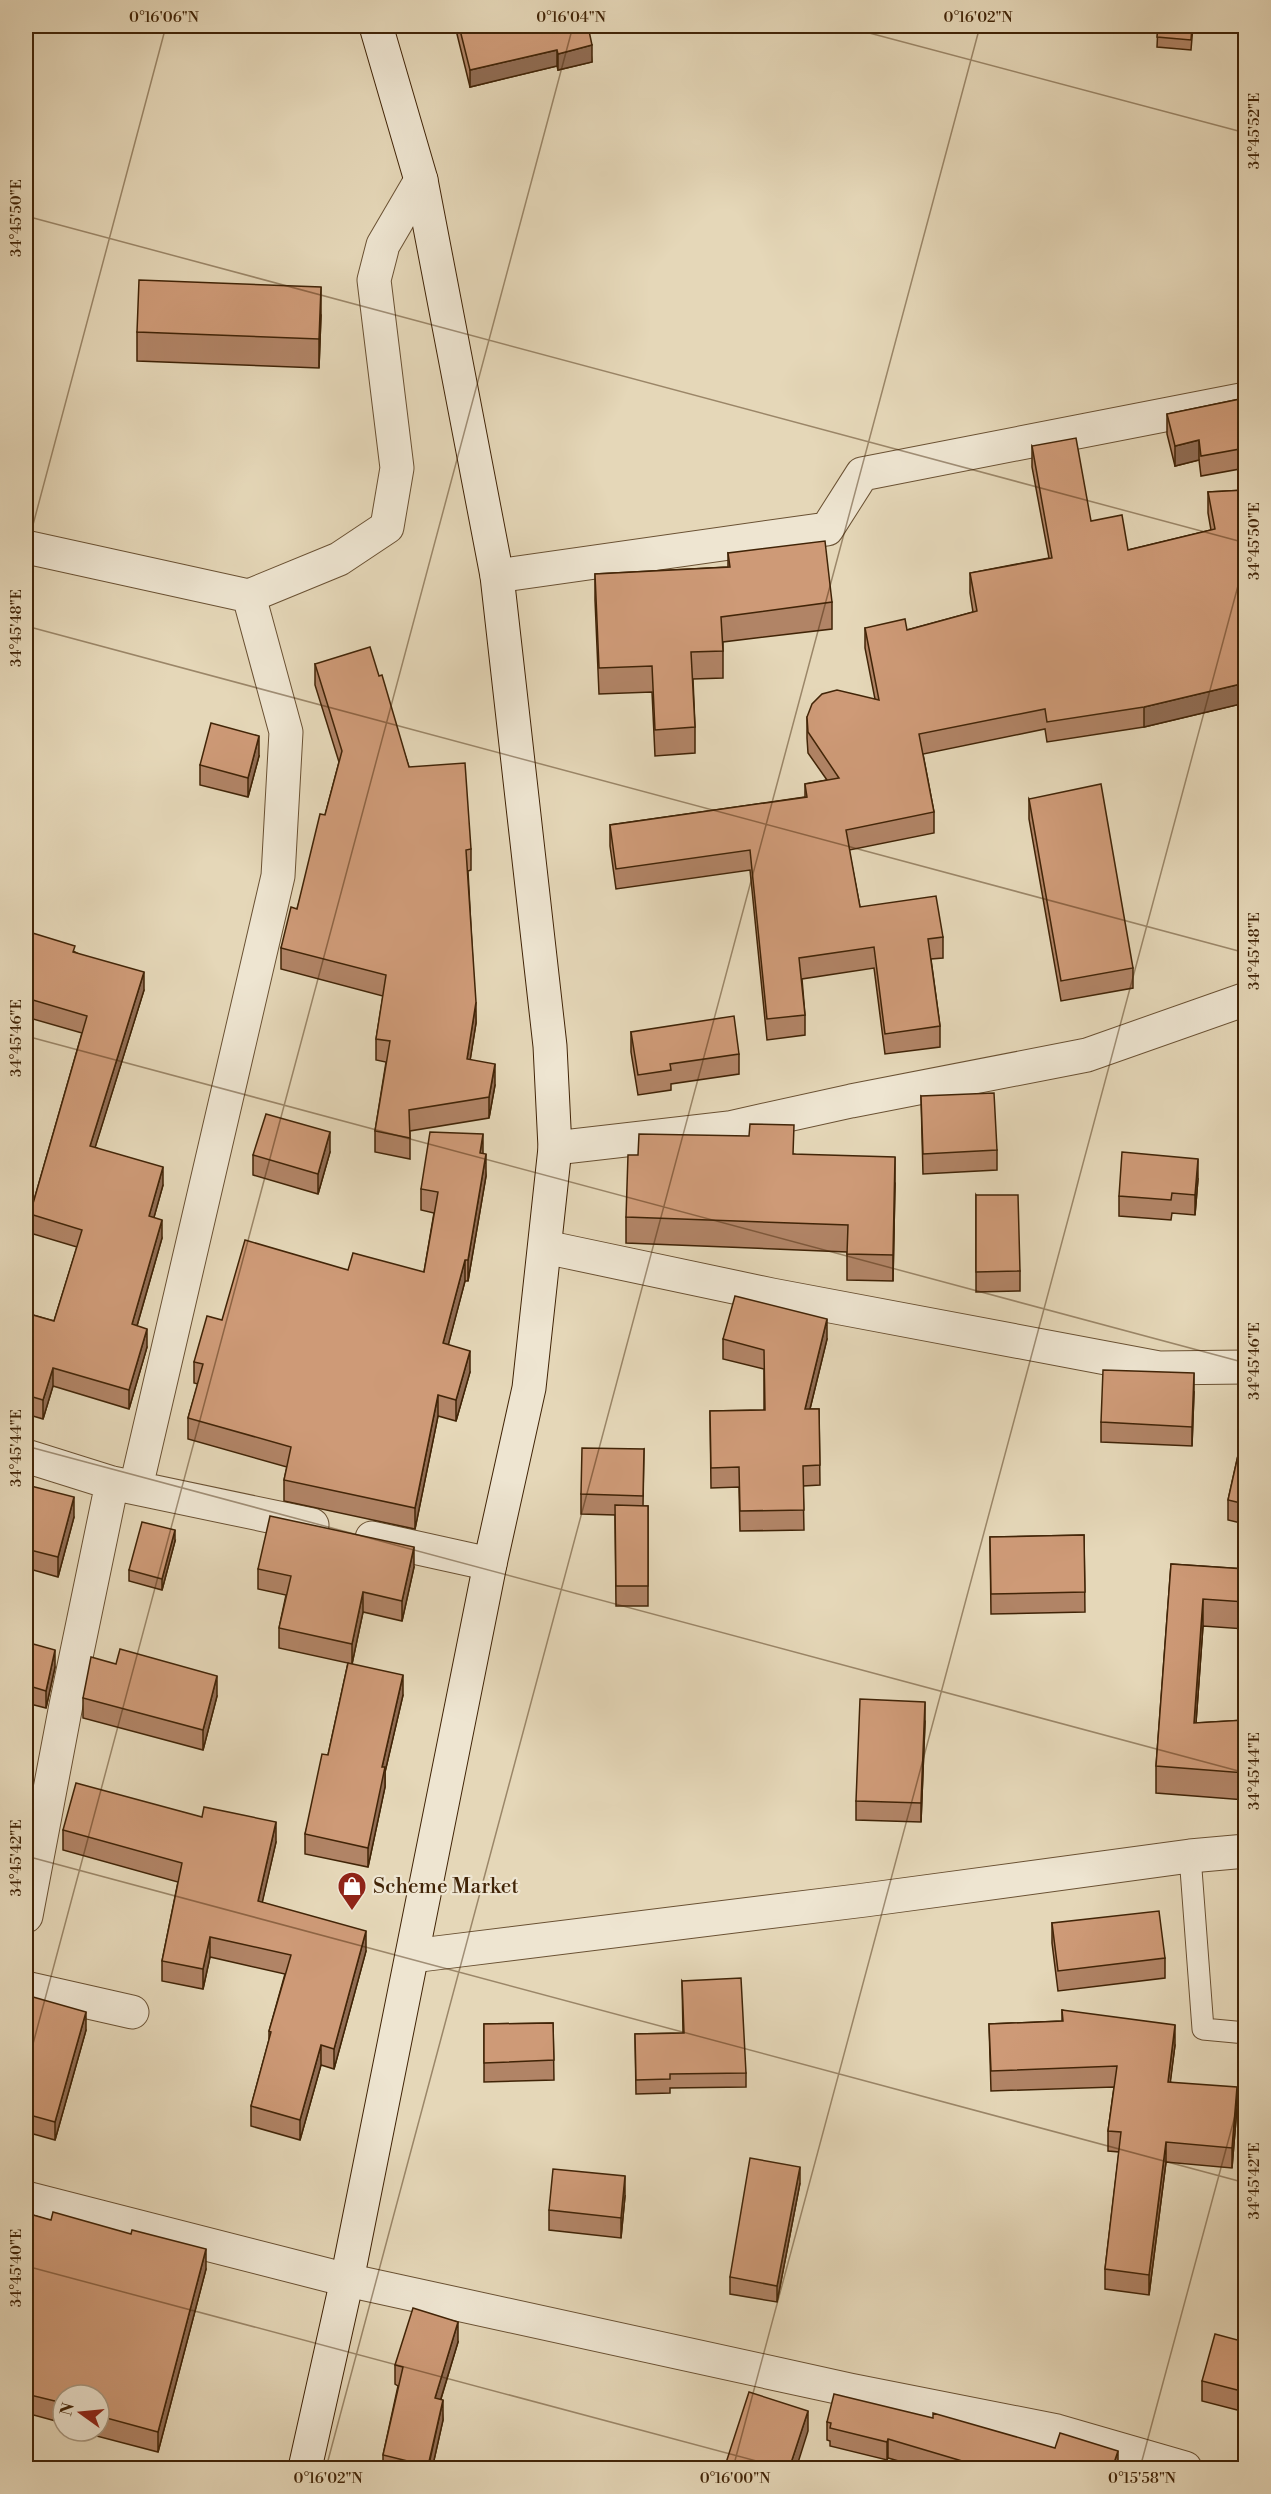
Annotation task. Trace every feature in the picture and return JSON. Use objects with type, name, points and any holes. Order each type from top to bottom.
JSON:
[{"type":"street","points":[[305,2469],[347,2280],[490,1564],[529,1388],[555,1148],[550,1046],[497,576],[421,180],[376,26]]},
{"type":"street","points":[[26,547],[249,596],[339,559],[387,527],[398,468],[374,280],[383,245],[421,180]]},
{"type":"street","points":[[497,576],[827,529],[862,474],[1245,399]]},
{"type":"street","points":[[26,1916],[66,1706],[279,876],[286,732],[249,596]]},
{"type":"street","points":[[555,1148],[729,1128],[851,1101],[1087,1055],[1245,999]]},
{"type":"street","points":[[545,1246],[772,1295],[1159,1368],[1245,1367]]},
{"type":"street","points":[[26,1456],[124,1485],[490,1564]]},
{"type":"street","points":[[412,1956],[1190,1856],[1245,1851]]},
{"type":"street","points":[[26,1988],[132,2012]]},
{"type":"street","points":[[26,2198],[347,2280],[850,2390],[1057,2431],[1185,2469]]},
{"type":"lane","points":[[1190,1856],[1203,2029],[1245,2033]]},
{"type":"building","points":[[459,26],[588,26],[592,45],[558,54],[557,50],[470,70]]},
{"type":"building","points":[[1158,26],[1192,26],[1191,40],[1157,37]]},
{"type":"building","points":[[139,280],[321,287],[319,339],[137,332]]},
{"type":"building","points":[[1245,398],[1245,448],[1201,456],[1199,440],[1175,446],[1167,414]]},
{"type":"building","points":[[1076,438],[1091,521],[1122,515],[1128,550],[1215,529],[1208,492],[1245,490],[1245,683],[1144,707],[1047,722],[1045,709],[919,734],[934,812],[846,830],[860,907],[936,896],[943,937],[928,939],[940,1026],[885,1034],[874,947],[799,958],[805,1015],[767,1019],[750,850],[616,869],[610,825],[807,797],[805,784],[839,778],[808,732],[807,717],[812,704],[822,694],[837,690],[879,700],[865,628],[905,619],[907,630],[977,611],[970,573],[1052,558],[1032,446]]},
{"type":"building","points":[[825,541],[832,602],[721,617],[723,651],[691,652],[695,727],[655,730],[652,666],[599,668],[595,574],[730,567],[728,553]]},
{"type":"building","points":[[370,647],[379,676],[382,675],[409,767],[465,763],[471,849],[466,850],[476,1002],[467,1059],[495,1064],[489,1097],[409,1110],[410,1138],[375,1131],[390,1041],[376,1039],[386,975],[281,948],[291,907],[297,909],[320,814],[325,815],[342,751],[315,664]]},
{"type":"building","points":[[211,723],[259,736],[248,778],[200,765]]},
{"type":"building","points":[[1101,784],[1133,968],[1061,981],[1029,799]]},
{"type":"building","points":[[26,931],[75,946],[73,952],[144,972],[90,1146],[163,1167],[149,1216],[162,1220],[132,1324],[147,1329],[129,1390],[53,1368],[43,1400],[26,1395],[26,1313],[54,1321],[82,1230],[30,1214],[87,1016],[26,998]]},
{"type":"building","points":[[734,1016],[739,1054],[670,1064],[671,1070],[638,1075],[631,1032]]},
{"type":"building","points":[[994,1093],[997,1150],[923,1154],[921,1096]]},
{"type":"building","points":[[266,1114],[330,1132],[318,1174],[253,1155]]},
{"type":"building","points":[[750,1124],[794,1125],[793,1154],[895,1157],[893,1255],[847,1254],[848,1225],[626,1217],[628,1155],[638,1155],[639,1134],[749,1136]]},
{"type":"building","points":[[430,1132],[483,1134],[480,1153],[486,1154],[468,1260],[465,1260],[443,1343],[470,1351],[456,1400],[438,1395],[415,1508],[284,1480],[291,1447],[188,1418],[203,1364],[194,1362],[207,1316],[222,1320],[245,1240],[348,1270],[353,1253],[424,1272],[438,1192],[421,1189]]},
{"type":"building","points":[[1122,1152],[1198,1159],[1195,1195],[1172,1193],[1171,1200],[1119,1196]]},
{"type":"building","points":[[976,1195],[1018,1195],[1020,1271],[976,1272]]},
{"type":"building","points":[[735,1296],[827,1319],[805,1409],[819,1409],[820,1465],[803,1466],[804,1510],[740,1511],[739,1467],[711,1468],[710,1411],[765,1410],[764,1350],[723,1339]]},
{"type":"building","points":[[1103,1370],[1194,1373],[1192,1427],[1101,1422]]},
{"type":"building","points":[[1245,1424],[1245,1504],[1228,1500]]},
{"type":"building","points":[[582,1448],[644,1449],[643,1496],[581,1494]]},
{"type":"building","points":[[27,1485],[74,1497],[58,1557],[26,1549]]},
{"type":"building","points":[[615,1505],[648,1506],[648,1586],[616,1586]]},
{"type":"building","points":[[270,1516],[414,1547],[402,1601],[363,1592],[352,1644],[279,1628],[291,1576],[258,1569]]},
{"type":"building","points":[[142,1522],[175,1530],[162,1579],[129,1570]]},
{"type":"building","points":[[1084,1535],[1085,1592],[991,1594],[990,1537]]},
{"type":"building","points":[[1171,1564],[1245,1569],[1245,1602],[1203,1599],[1194,1723],[1245,1720],[1245,1773],[1156,1766]]},
{"type":"building","points":[[26,1642],[55,1650],[46,1691],[26,1685]]},
{"type":"building","points":[[120,1649],[217,1676],[203,1730],[83,1698],[91,1657],[116,1664]]},
{"type":"building","points":[[348,1663],[403,1675],[382,1767],[385,1767],[368,1848],[305,1834],[322,1754],[328,1755]]},
{"type":"building","points":[[860,1699],[925,1702],[921,1803],[856,1801]]},
{"type":"building","points":[[76,1783],[202,1817],[204,1807],[276,1822],[258,1901],[366,1931],[334,2049],[321,2045],[300,2120],[251,2106],[271,2032],[269,2031],[291,1955],[210,1937],[203,1969],[162,1961],[182,1863],[63,1830]]},
{"type":"building","points":[[1159,1911],[1165,1958],[1058,1971],[1052,1923]]},
{"type":"building","points":[[741,1978],[746,2073],[670,2074],[670,2079],[636,2080],[635,2034],[684,2033],[682,1981]]},
{"type":"building","points":[[26,1995],[86,2012],[55,2122],[26,2114]]},
{"type":"building","points":[[1062,2010],[1175,2025],[1168,2082],[1237,2087],[1232,2148],[1166,2142],[1149,2275],[1105,2269],[1121,2132],[1108,2131],[1117,2066],[991,2071],[989,2024],[1063,2021]]},
{"type":"building","points":[[553,2023],[554,2060],[484,2063],[484,2024]]},
{"type":"building","points":[[750,2158],[800,2167],[777,2286],[730,2277]]},
{"type":"building","points":[[553,2169],[625,2176],[621,2218],[549,2210]]},
{"type":"building","points":[[53,2212],[131,2234],[132,2230],[206,2249],[158,2432],[111,2419],[111,2383],[51,2383],[51,2400],[26,2394],[26,2213],[51,2220]]},
{"type":"building","points":[[413,2308],[458,2322],[435,2398],[443,2400],[428,2466],[383,2455],[403,2367],[395,2365]]},
{"type":"building","points":[[1215,2334],[1245,2342],[1245,2392],[1202,2381]]},
{"type":"building","points":[[749,2392],[808,2411],[789,2469],[724,2469]]},
{"type":"building","points":[[834,2394],[933,2418],[933,2413],[1055,2448],[1060,2433],[1118,2451],[1112,2469],[989,2469],[888,2439],[887,2442],[830,2428],[831,2423],[827,2422]]},
{"type":"place","name":"Scheme Market","points":[[352,1912]]}]
